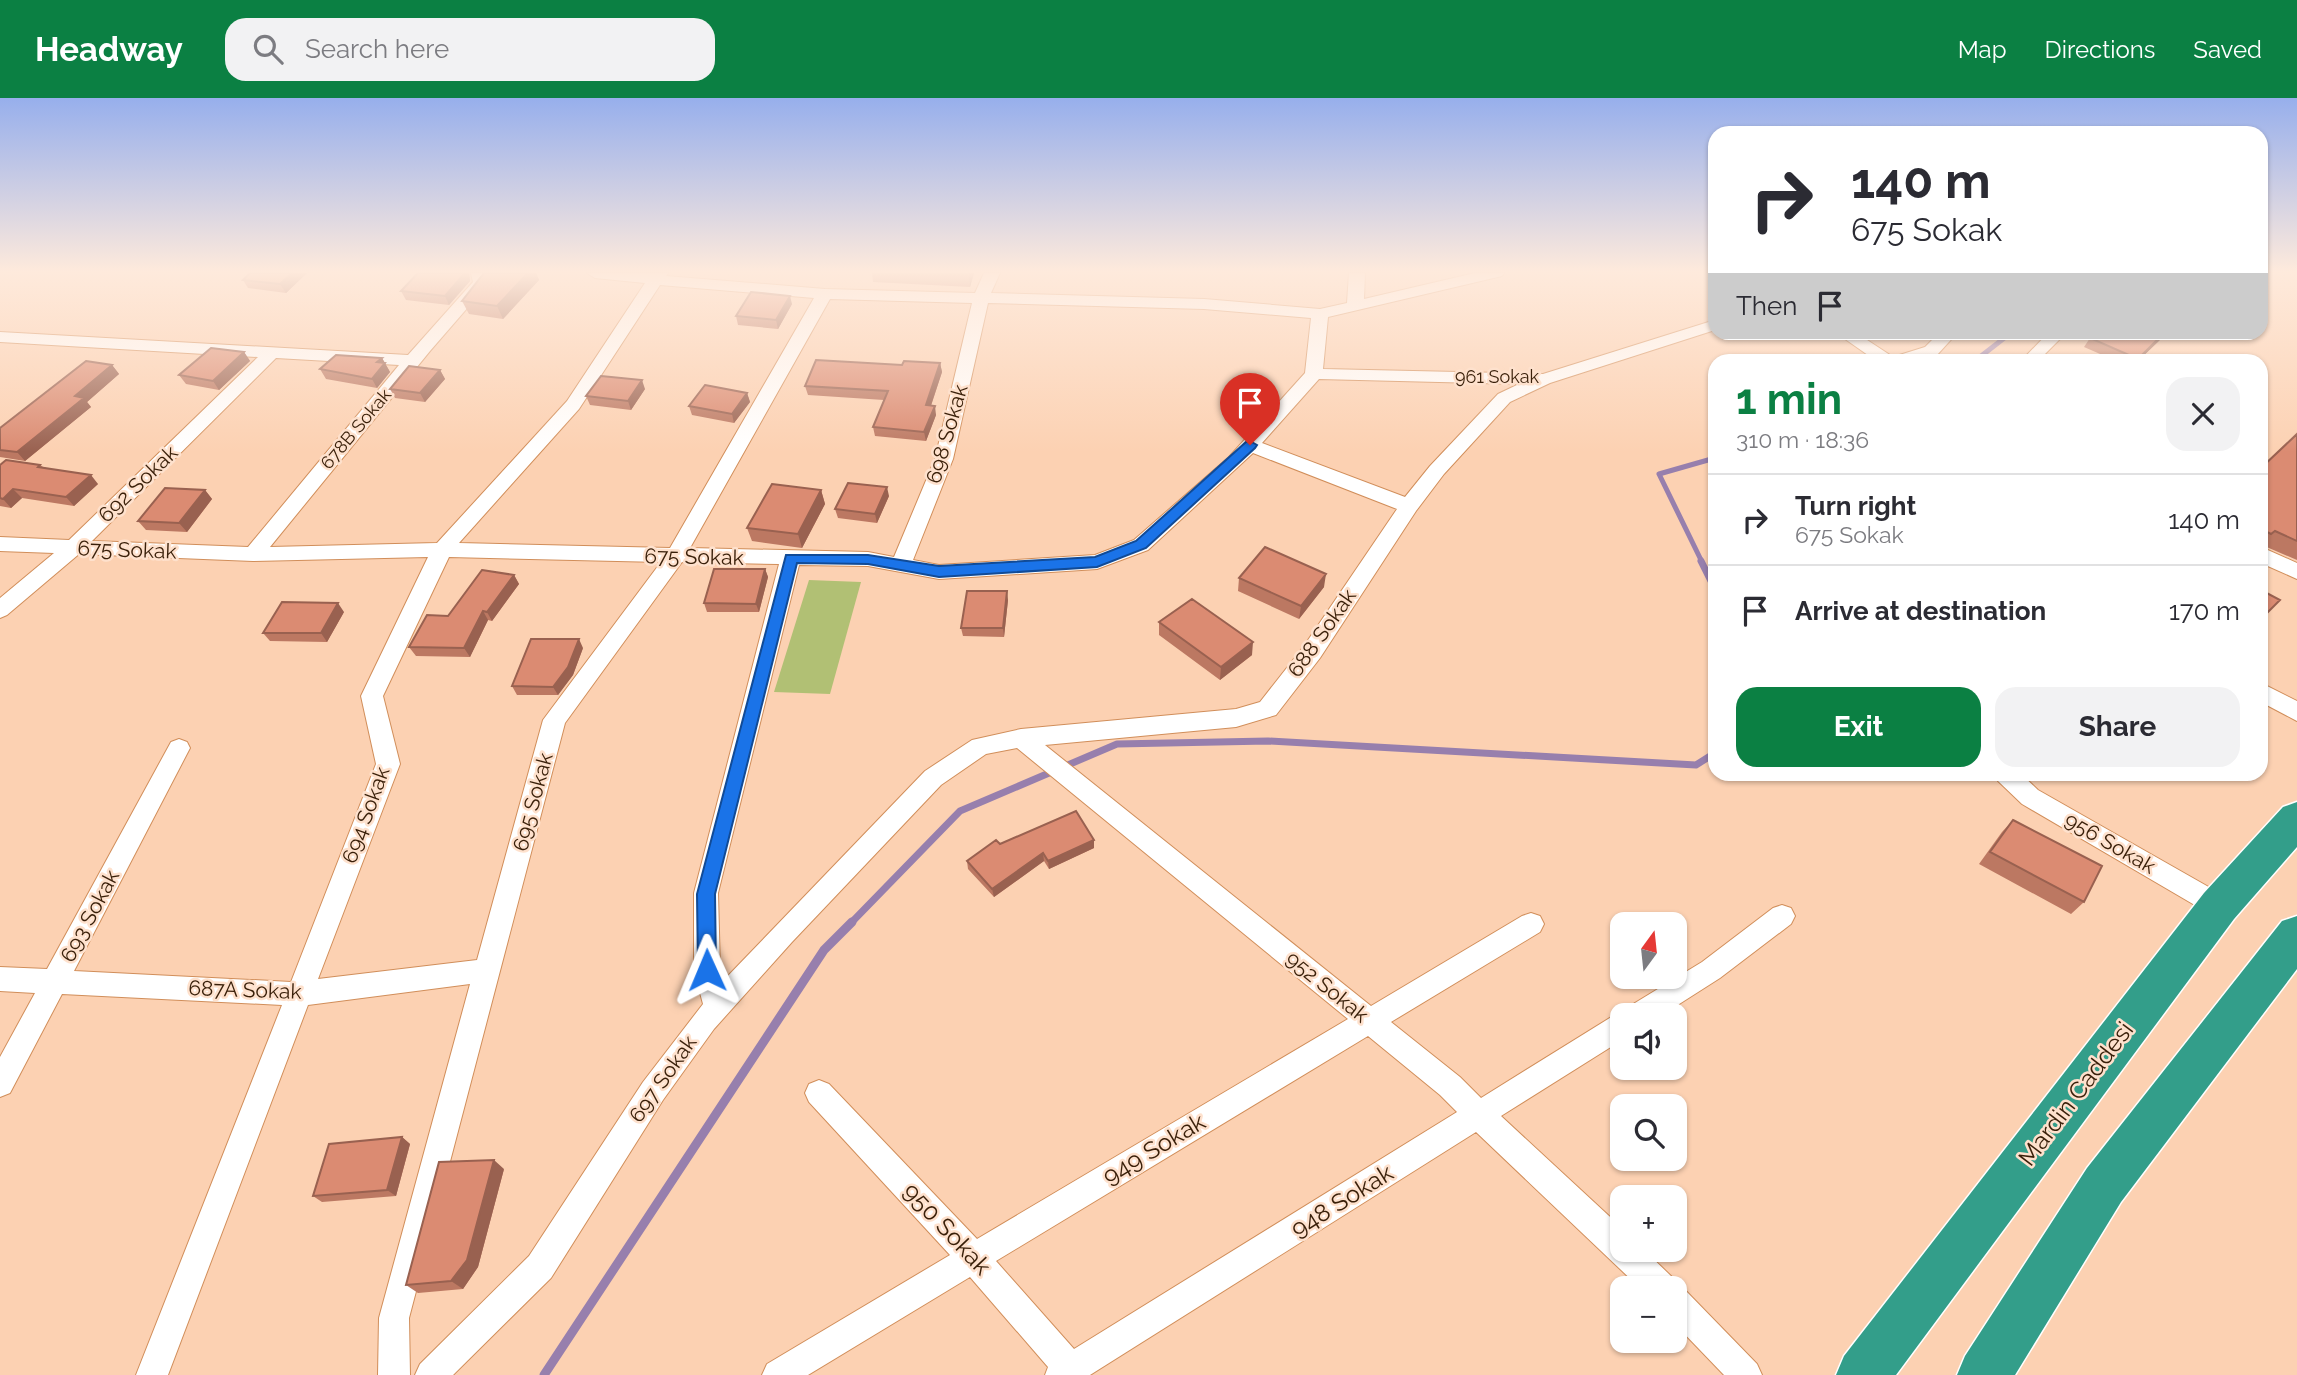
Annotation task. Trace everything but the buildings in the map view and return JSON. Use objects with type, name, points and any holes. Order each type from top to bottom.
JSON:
[{"type":"highway","name":"Mardin Caddesi","points":[[1863,1375],[2219,906],[2297,819]]},
{"type":"highway","points":[[1984,1375],[2104,1185],[2297,935]]},
{"type":"street","name":"678B Sokak","points":[[253,554],[438,333]]},
{"type":"street","name":"694 Sokak","points":[[152,1375],[388,764],[372,696],[442,550],[573,405],[621,333]]},
{"type":"street","name":"695 Sokak","points":[[394,1375],[394,1318],[554,720],[675,556],[803,333]]},
{"type":"street","name":"698 Sokak","points":[[901,565],[944,459],[973,333]]},
{"type":"street","points":[[1314,374],[1318,333]]},
{"type":"street","name":"961 Sokak","points":[[1314,374],[1544,379],[1691,333]]},
{"type":"street","points":[[0,337],[413,361]]},
{"type":"street","points":[[1855,340],[1877,354]]},
{"type":"street","points":[[1920,354],[1931,351],[1942,340]]},
{"type":"street","points":[[2036,354],[2051,340]]},
{"type":"street","points":[[88,361],[110,344]]},
{"type":"street","name":"692 Sokak","points":[[0,610],[72,549],[272,353]]},
{"type":"street","name":"675 Sokak","points":[[0,544],[72,549],[253,554],[442,550],[868,559],[939,572],[1097,562],[1141,545],[1250,445],[1314,374]]},
{"type":"street","name":"688 Sokak","points":[[1021,738],[1236,718],[1268,709],[1312,652],[1409,506],[1437,470],[1503,398],[1544,379]]},
{"type":"street","points":[[1250,445],[1409,506]]},
{"type":"street","points":[[717,1008],[707,970],[706,894],[791,558]]},
{"type":"street","points":[[2268,558],[2297,572]]},
{"type":"street","points":[[2268,695],[2297,712]]},
{"type":"street","name":"952 Sokak","points":[[1021,738],[1450,1086],[1610,1236]]},
{"type":"street","name":"697 Sokak","points":[[431,1375],[540,1267],[653,1091],[717,1008],[783,934],[933,778],[981,746],[1021,738]]},
{"type":"street","name":"693 Sokak","points":[[0,1084],[178,748]]},
{"type":"street","name":"956 Sokak","points":[[2013,781],[2030,797],[2219,906]]},
{"type":"street","points":[[1658,1003],[1711,970],[1782,916]]},
{"type":"street","name":"949 Sokak","points":[[778,1375],[1531,924]]},
{"type":"street","name":"687A Sokak","points":[[0,978],[298,994],[489,970]]},
{"type":"street","name":"948 Sokak","points":[[1066,1372],[1610,1032]]},
{"type":"street","name":"950 Sokak","points":[[819,1093],[974,1256],[1066,1372]]},
{"type":"street","name":"952 Sokak","points":[[1636,1262],[1649,1276]]},
{"type":"street","points":[[1687,1314],[1746,1375]]},
{"type":"green space","points":[[809,580],[861,582],[830,694],[774,692]]},
{"type":"waterway","points":[[1984,354],[2002,340]]},
{"type":"waterway","points":[[1702,562],[1659,474],[1708,460]]},
{"type":"waterway","points":[[1701,561],[1708,575]]},
{"type":"waterway","points":[[850,924],[960,811],[1117,744],[1268,741],[1696,765],[1708,757]]},
{"type":"waterway","points":[[544,1375],[824,950],[850,924]]},
{"type":"route","points":[[707,970],[706,894],[791,558],[868,559],[939,572],[1097,562],[1141,545],[1236,461],[1250,445]]}]
